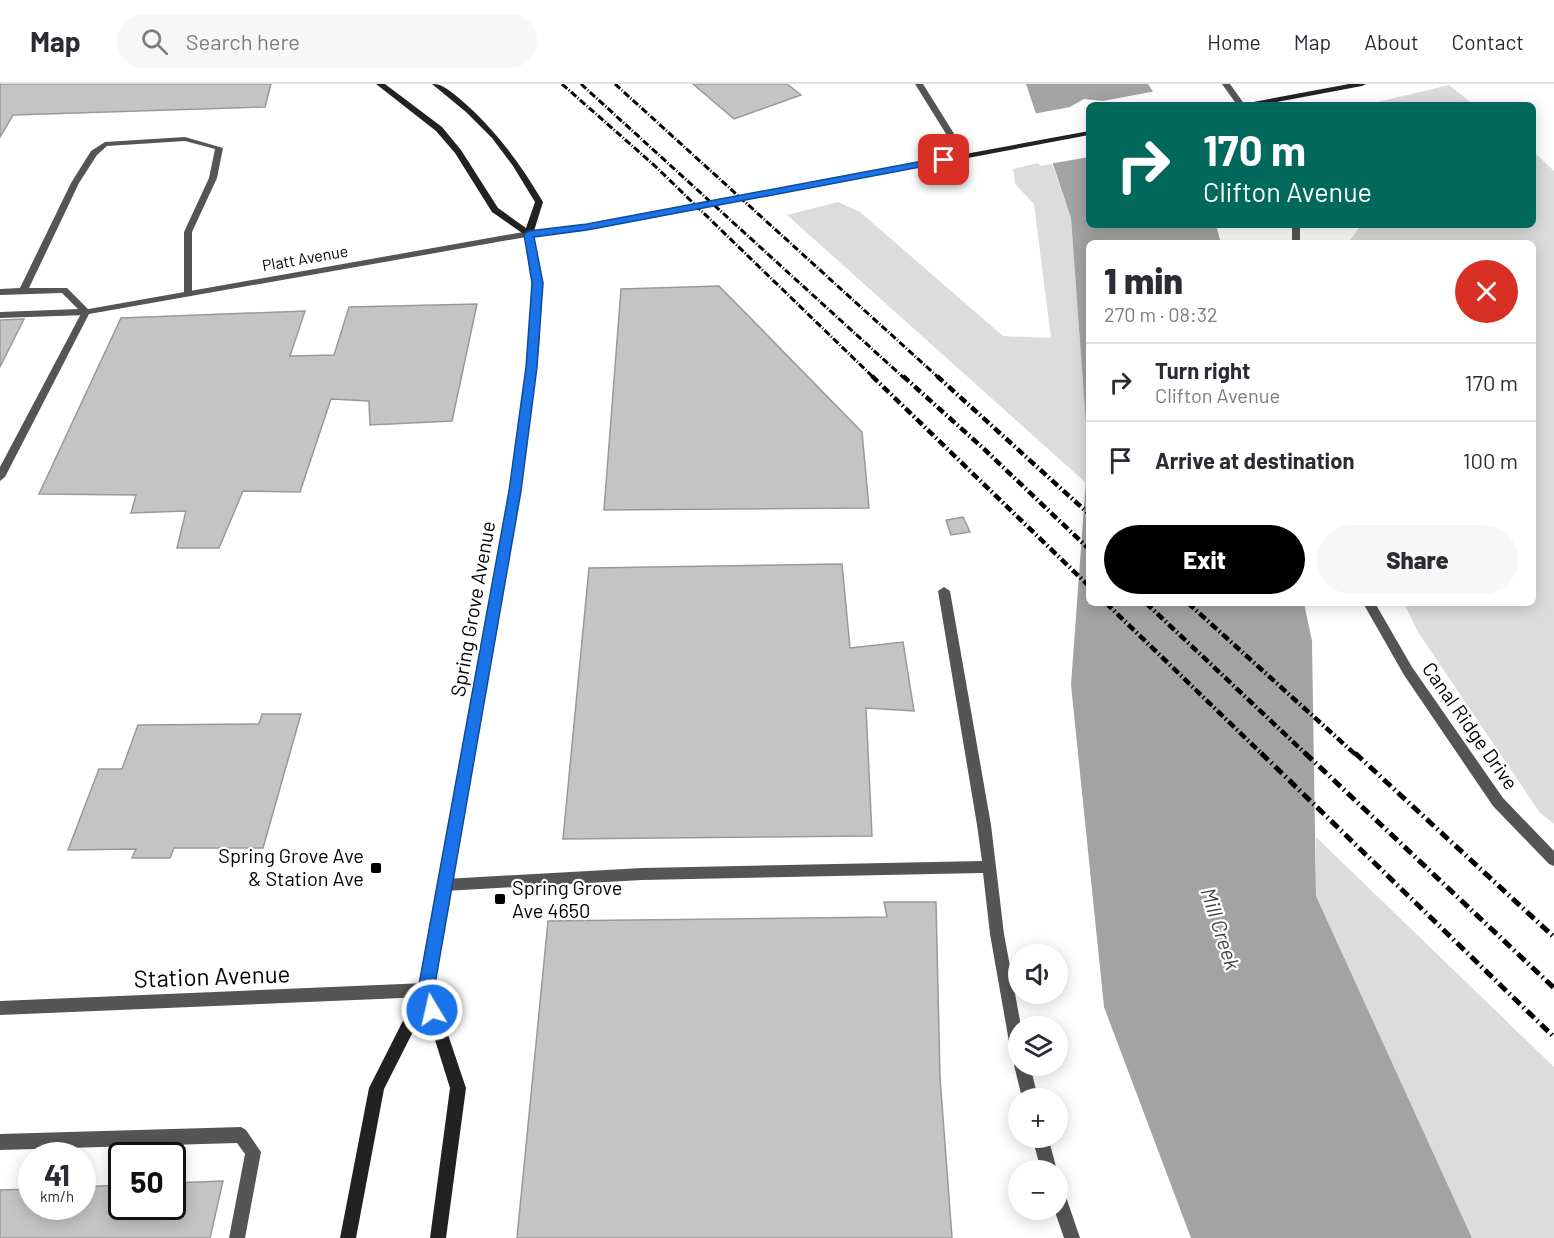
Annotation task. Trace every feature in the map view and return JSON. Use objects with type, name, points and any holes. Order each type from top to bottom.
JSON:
[{"type":"main road","points":[[380,84],[439,129],[458,152],[495,210],[529,234],[587,227],[1086,134]]},
{"type":"main road","name":"Spring Grove Avenue","points":[[348,1238],[377,1088],[426,990],[515,491],[531,367],[537,283],[529,234],[539,202],[517,163],[492,131],[461,102],[436,84]]},
{"type":"main road","points":[[1264,102],[1362,84]]},
{"type":"main road","name":"Spring Grove Avenue","points":[[426,990],[458,1089],[438,1238]]},
{"type":"street","points":[[919,84],[964,156]]},
{"type":"street","points":[[1226,84],[1239,102]]},
{"type":"street","points":[[23,291],[75,183],[94,153],[105,144],[185,139],[219,148],[213,178],[188,232],[189,294]]},
{"type":"street","name":"Platt Avenue","points":[[0,315],[87,312],[529,234]]},
{"type":"street","points":[[0,292],[64,290],[87,312],[0,477]]},
{"type":"street","points":[[944,591],[984,825],[997,934],[1011,1016]]},
{"type":"street","name":"Canal Ridge Drive","points":[[1371,606],[1408,671],[1498,802],[1554,860]]},
{"type":"street","points":[[445,885],[642,874],[989,867]]},
{"type":"street","name":"Station Avenue","points":[[0,1008],[426,990]]},
{"type":"street","points":[[0,1142],[241,1135],[253,1152],[237,1238]]},
{"type":"street","points":[[1066,1220],[1072,1238]]},
{"type":"shaded area","points":[[1449,85],[1470,102],[1378,102]]},
{"type":"shaded area","points":[[1536,154],[1554,171],[1554,824],[1540,813],[1418,632],[1405,606],[1536,606],[1536,240],[1350,240],[1359,228],[1536,228]]},
{"type":"shaded area","points":[[1038,163],[1041,166],[1052,164],[1071,218],[1086,424],[1086,483],[787,215],[838,202],[860,212],[1003,336],[1051,338],[1034,204],[1015,184],[1013,169]]},
{"type":"shaded area","points":[[1316,837],[1554,1067],[1554,1238],[1472,1238],[1316,896]]},
{"type":"water","points":[[1026,84],[1148,84],[1160,102],[1086,102],[1086,228],[1217,228],[1220,240],[1086,240],[1086,424],[1071,218]]},
{"type":"water","name":"Mill Creek","points":[[1086,479],[1086,606],[1305,606],[1312,641],[1316,896],[1472,1238],[1191,1238],[1104,1007],[1071,685]]},
{"type":"pier","points":[[1156,91],[1163,102],[1086,102],[1086,158],[1049,164],[1033,114],[1070,107],[1084,99],[1103,101]]},
{"type":"building","points":[[0,84],[271,84],[265,107],[13,115],[0,137]]},
{"type":"building","points":[[693,84],[787,84],[801,95],[734,119]]},
{"type":"building","points":[[719,286],[862,432],[869,508],[604,510],[621,289]]},
{"type":"building","points":[[477,304],[452,421],[370,425],[369,401],[331,399],[300,492],[243,491],[219,548],[177,548],[186,511],[131,513],[136,495],[39,494],[121,318],[305,311],[290,356],[334,355],[349,307]]},
{"type":"building","points":[[24,319],[0,367],[0,320]]},
{"type":"building","points":[[963,517],[970,532],[951,535],[946,520]]},
{"type":"building","points":[[842,564],[850,648],[903,642],[914,711],[866,708],[872,836],[563,839],[589,568]]},
{"type":"building","points":[[262,714],[301,714],[263,848],[174,848],[170,858],[132,858],[136,849],[68,850],[99,769],[122,769],[138,725],[259,724]]},
{"type":"building","points":[[884,902],[936,902],[940,1077],[952,1238],[517,1238],[548,921],[887,917]]},
{"type":"building","points":[[223,1181],[210,1238],[0,1238],[0,1190],[18,1189],[18,1220],[96,1220],[96,1186],[108,1186],[108,1220],[186,1220],[186,1182]]},
{"type":"railway","points":[[562,84],[655,166],[874,378]]},
{"type":"railway","points":[[581,84],[904,378]]},
{"type":"railway","points":[[615,84],[939,378]]},
{"type":"railway","points":[[872,376],[1086,583]]},
{"type":"railway","points":[[903,376],[1086,546]]},
{"type":"railway","points":[[937,376],[1086,511]]},
{"type":"railway","points":[[1109,606],[1263,755]]},
{"type":"railway","points":[[1149,606],[1307,755]]},
{"type":"railway","points":[[1191,606],[1356,755]]},
{"type":"railway","points":[[1261,753],[1554,1037]]},
{"type":"railway","points":[[1305,753],[1554,988]]},
{"type":"railway","points":[[1355,753],[1554,937]]},
{"type":"place","name":"Spring Grove Ave & Station Ave","points":[[376,868]]},
{"type":"place","name":"Spring Grove Ave 4650","points":[[500,899]]},
{"type":"route","points":[[432,1010],[426,990],[515,491],[534,348],[537,283],[529,234],[587,227],[944,160]]}]
